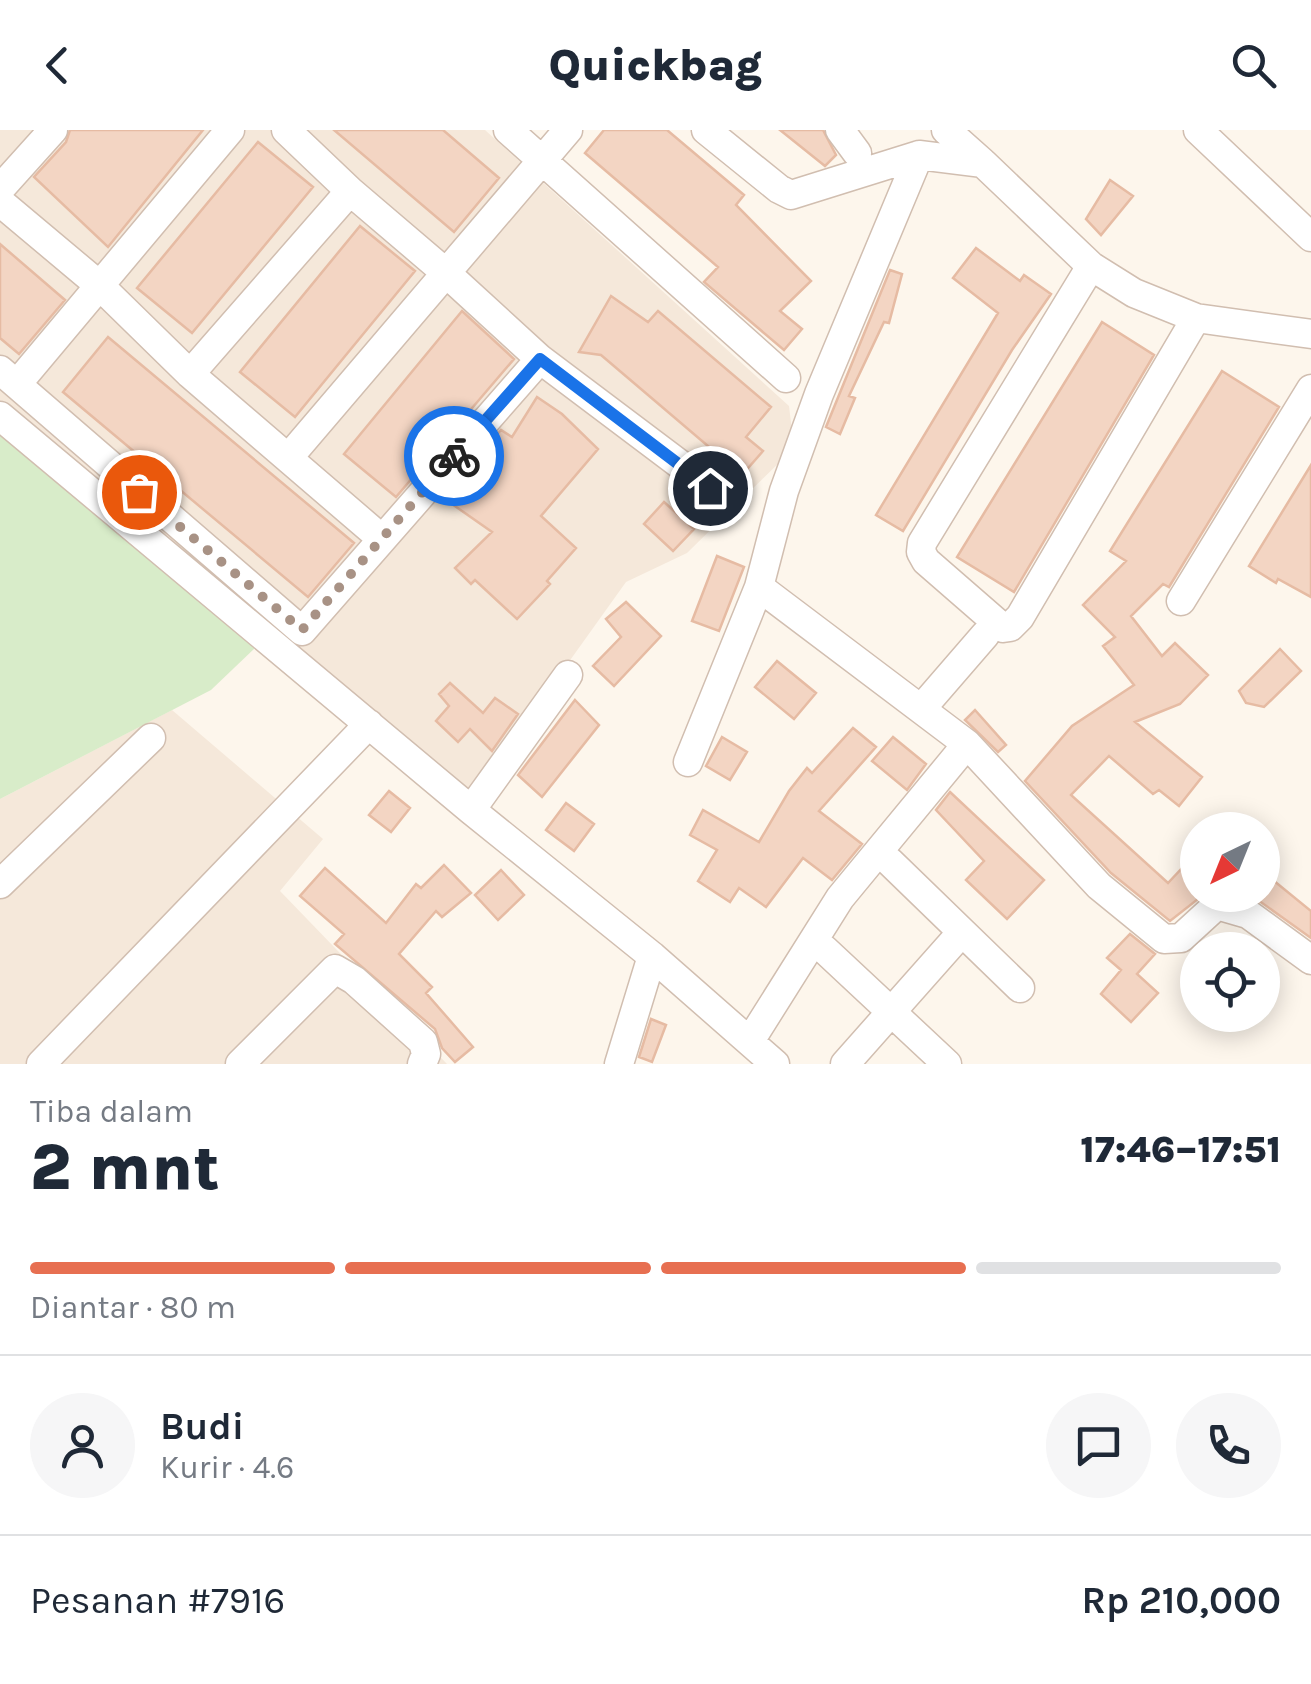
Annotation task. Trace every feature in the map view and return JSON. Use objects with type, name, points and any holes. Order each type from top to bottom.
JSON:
[{"type":"street","points":[[0,189],[53,130]]},
{"type":"street","points":[[230,130],[99,285],[8,377],[302,630],[540,359]]},
{"type":"street","points":[[286,130],[540,359],[710,488]]},
{"type":"street","points":[[508,130],[786,378]]},
{"type":"street","points":[[289,457],[568,130]]},
{"type":"street","points":[[706,130],[791,195],[919,155],[983,163]]},
{"type":"street","points":[[840,130],[858,153]]},
{"type":"street","points":[[946,130],[1091,266],[1134,293],[1196,318],[1311,334]]},
{"type":"street","points":[[1198,130],[1311,237]]},
{"type":"street","points":[[688,762],[759,587],[784,491],[819,394],[919,155]]},
{"type":"street","points":[[190,374],[350,191]]},
{"type":"street","points":[[0,202],[99,285],[190,374],[382,538]]},
{"type":"street","points":[[1091,266],[922,543],[926,561],[1003,628],[1020,617],[1196,318]]},
{"type":"street","points":[[1181,600],[1311,389]]},
{"type":"street","points":[[0,416],[471,810],[652,956],[775,1064]]},
{"type":"street","points":[[759,587],[967,744],[1100,886],[1164,940],[1181,938],[1217,905],[1248,914],[1311,960]]},
{"type":"street","points":[[920,709],[986,635]]},
{"type":"street","points":[[471,810],[568,675]]},
{"type":"street","points":[[41,1064],[370,724]]},
{"type":"street","points":[[0,884],[151,738]]},
{"type":"street","points":[[750,1041],[840,898],[967,744]]},
{"type":"street","points":[[890,862],[1020,988]]},
{"type":"street","points":[[845,1064],[962,932]]},
{"type":"street","points":[[825,950],[947,1064]]},
{"type":"street","points":[[619,1064],[652,956]]},
{"type":"street","points":[[240,1064],[335,969],[354,980],[423,1042],[426,1054],[422,1064]]},
{"type":"shaded area","points":[[0,130],[485,130],[789,406],[794,448],[687,553],[626,582],[465,807],[0,431]]},
{"type":"shaded area","points":[[172,710],[323,839],[280,891],[447,1064],[0,1064],[0,799]]},
{"type":"green space","points":[[0,431],[256,647],[211,690],[0,799]]},
{"type":"building","points":[[70,130],[203,130],[108,247],[34,177],[66,142]]},
{"type":"building","points":[[334,130],[443,130],[499,178],[454,232]]},
{"type":"building","points":[[604,130],[667,130],[744,195],[736,205],[811,281],[780,311],[802,329],[784,350],[704,282],[718,267],[585,153]]},
{"type":"building","points":[[780,130],[823,130],[836,155],[825,166]]},
{"type":"building","points":[[258,142],[313,187],[192,333],[137,288]]},
{"type":"building","points":[[1110,180],[1133,196],[1101,235],[1086,219]]},
{"type":"building","points":[[360,226],[415,271],[295,417],[240,372]]},
{"type":"building","points":[[0,244],[65,300],[19,354],[0,338]]},
{"type":"building","points":[[976,248],[1020,281],[1024,275],[1051,294],[1012,350],[903,531],[876,515],[998,313],[953,278]]},
{"type":"building","points":[[890,270],[902,274],[889,323],[884,322],[849,396],[855,398],[840,434],[826,427]]},
{"type":"building","points":[[611,296],[648,322],[658,311],[771,407],[746,437],[763,451],[742,475],[601,355],[579,352]]},
{"type":"building","points":[[462,311],[514,359],[396,497],[344,454]]},
{"type":"building","points":[[1102,322],[1154,355],[1014,592],[957,557]]},
{"type":"building","points":[[108,337],[354,543],[308,597],[63,392]]},
{"type":"building","points":[[1222,371],[1279,407],[1169,587],[1163,584],[1131,616],[1162,656],[1175,643],[1208,675],[1180,704],[1135,722],[1202,777],[1179,806],[1159,790],[1153,794],[1109,756],[1071,795],[1168,883],[1180,870],[1181,912],[1170,921],[1111,873],[1025,781],[1072,726],[1134,685],[1103,646],[1115,637],[1083,605],[1126,561],[1110,551]]},
{"type":"building","points":[[537,397],[562,414],[598,449],[541,516],[576,548],[547,581],[550,584],[517,619],[475,580],[471,584],[455,568],[492,532],[442,497],[501,430],[512,437]]},
{"type":"building","points":[[1311,465],[1311,597],[1278,579],[1276,583],[1249,566]]},
{"type":"building","points":[[664,502],[694,529],[673,551],[644,524]]},
{"type":"building","points":[[717,556],[744,567],[719,631],[692,621]]},
{"type":"building","points":[[626,602],[661,636],[614,686],[593,666],[621,637],[606,619]]},
{"type":"building","points":[[1280,649],[1301,671],[1264,707],[1246,703],[1239,691]]},
{"type":"building","points":[[777,661],[816,693],[794,719],[755,687]]},
{"type":"building","points":[[450,683],[483,713],[495,698],[518,714],[492,751],[470,729],[458,742],[436,721],[449,706],[439,694]]},
{"type":"building","points":[[575,700],[599,725],[542,797],[518,775]]},
{"type":"building","points":[[975,710],[1006,745],[998,752],[965,720]]},
{"type":"building","points":[[853,728],[876,747],[819,811],[862,844],[832,880],[803,858],[766,907],[739,888],[730,902],[698,881],[717,850],[690,835],[703,810],[759,842],[807,768],[812,773]]},
{"type":"building","points":[[722,737],[747,752],[730,780],[706,766]]},
{"type":"building","points":[[893,737],[926,764],[907,790],[872,761]]},
{"type":"building","points":[[389,791],[410,808],[391,832],[369,815]]},
{"type":"building","points":[[950,792],[1044,880],[1007,919],[966,880],[984,861],[936,810]]},
{"type":"building","points":[[566,803],[594,824],[574,851],[546,830]]},
{"type":"building","points":[[444,865],[471,893],[442,917],[436,911],[399,954],[432,987],[426,993],[473,1047],[455,1062],[442,1048],[435,1029],[335,944],[344,934],[300,896],[325,868],[386,923],[416,884],[421,888]]},
{"type":"building","points":[[501,870],[524,895],[498,920],[475,895]]},
{"type":"building","points":[[1280,886],[1311,911],[1311,938],[1275,912],[1280,912]]},
{"type":"building","points":[[1130,934],[1155,954],[1137,974],[1158,993],[1131,1022],[1101,994],[1121,970],[1107,958]]},
{"type":"building","points":[[651,1019],[666,1025],[652,1062],[639,1057]]},
{"type":"way so far","points":[[139,492],[302,630],[454,456]]},
{"type":"route","points":[[454,456],[540,359],[710,488]]}]
